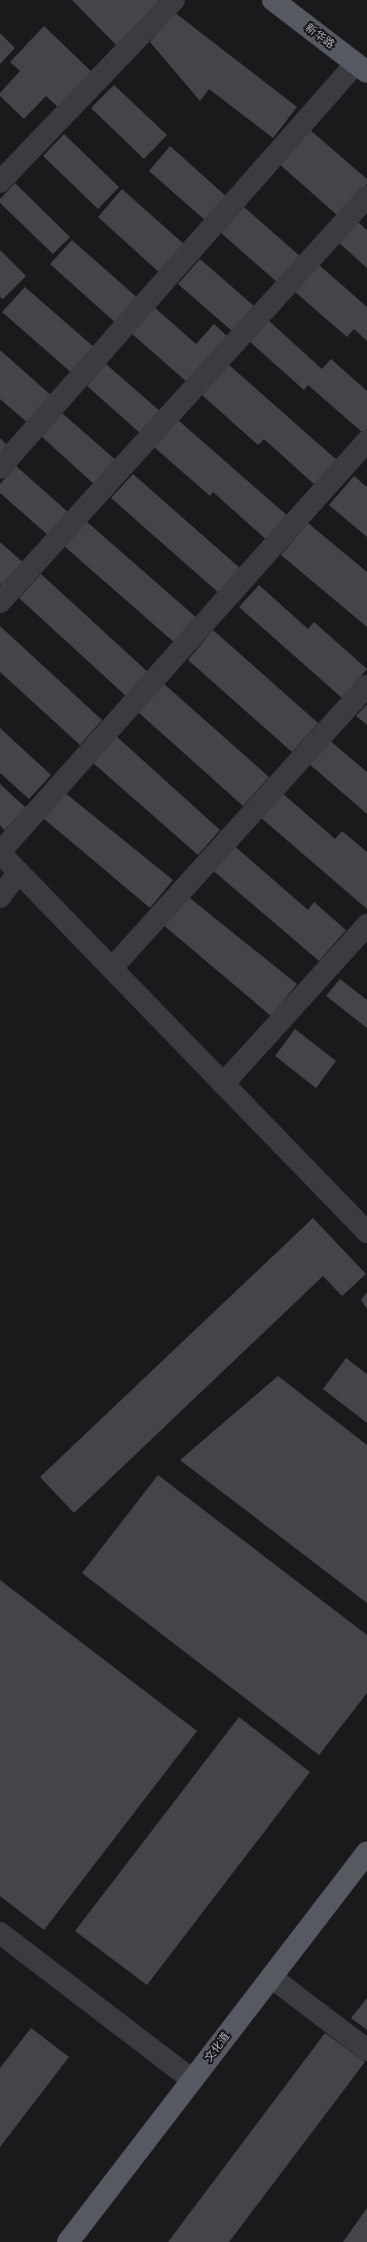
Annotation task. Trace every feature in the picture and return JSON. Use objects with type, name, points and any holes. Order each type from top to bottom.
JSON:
[{"type":"main road","name":"新华路","points":[[273,0],[362,67]]},
{"type":"main road","name":"文化道","points":[[68,2242],[367,1852]]},
{"type":"street","points":[[0,182],[174,0]]},
{"type":"street","points":[[0,468],[362,67]]},
{"type":"street","points":[[0,602],[367,198]]},
{"type":"street","points":[[367,441],[0,852],[367,1232]]},
{"type":"street","points":[[112,968],[367,686]]},
{"type":"street","points":[[0,897],[19,872]]},
{"type":"street","points":[[223,1084],[367,925]]},
{"type":"street","points":[[0,1933],[192,2080]]},
{"type":"street","points":[[271,1977],[367,2050]]},
{"type":"building","points":[[72,0],[159,0],[160,1],[116,45]]},
{"type":"building","points":[[174,12],[297,107],[273,138],[209,89],[200,101],[150,42]]},
{"type":"building","points":[[44,26],[96,76],[62,111],[46,96],[24,119],[0,96],[0,93],[20,71],[10,62]]},
{"type":"building","points":[[0,33],[15,48],[0,64]]},
{"type":"building","points":[[114,85],[167,135],[144,159],[91,108]]},
{"type":"building","points":[[309,129],[367,179],[367,184],[338,216],[278,163]]},
{"type":"building","points":[[64,134],[119,187],[98,209],[43,156]]},
{"type":"building","points":[[170,146],[227,197],[206,221],[149,171]]},
{"type":"building","points":[[15,183],[70,237],[53,254],[0,203],[0,199]]},
{"type":"building","points":[[122,189],[186,246],[161,274],[98,217]]},
{"type":"building","points":[[244,207],[301,257],[278,283],[221,233]]},
{"type":"building","points":[[357,221],[367,230],[367,268],[338,242]]},
{"type":"building","points":[[72,240],[140,300],[118,325],[50,264]]},
{"type":"building","points":[[0,250],[26,276],[3,299],[0,297]]},
{"type":"building","points":[[200,259],[254,306],[232,331],[178,284]]},
{"type":"building","points":[[318,264],[367,307],[367,341],[354,329],[347,337],[294,291]]},
{"type":"building","points":[[25,287],[95,348],[73,374],[2,312]]},
{"type":"building","points":[[154,307],[196,344],[214,324],[228,337],[188,383],[131,333]]},
{"type":"building","points":[[268,320],[322,369],[331,359],[367,391],[367,429],[363,433],[308,385],[304,390],[249,341]]},
{"type":"building","points":[[0,350],[53,397],[29,424],[0,399]]},
{"type":"building","points":[[106,364],[161,412],[141,434],[87,386]]},
{"type":"building","points":[[229,365],[338,461],[316,486],[264,439],[258,445],[202,395]]},
{"type":"building","points":[[62,413],[118,462],[96,486],[41,436]]},
{"type":"building","points":[[178,420],[290,518],[269,542],[213,492],[210,496],[154,447]]},
{"type":"building","points":[[0,438],[8,446],[0,455]]},
{"type":"building","points":[[16,466],[69,513],[49,536],[0,493],[0,484]]},
{"type":"building","points":[[133,474],[241,569],[220,594],[111,498]]},
{"type":"building","points":[[354,476],[367,487],[367,537],[329,505]]},
{"type":"building","points":[[86,521],[198,619],[176,644],[64,546]]},
{"type":"building","points":[[308,523],[367,572],[367,627],[281,555]]},
{"type":"building","points":[[0,542],[27,566],[7,589],[0,583]]},
{"type":"building","points":[[41,574],[149,673],[127,697],[19,598]]},
{"type":"building","points":[[259,585],[308,629],[314,622],[367,669],[342,698],[239,607]]},
{"type":"building","points":[[0,626],[102,720],[80,745],[0,672]]},
{"type":"building","points":[[213,630],[318,723],[292,752],[188,660]]},
{"type":"building","points":[[163,683],[269,777],[243,806],[138,712]]},
{"type":"building","points":[[367,704],[367,725],[356,716]]},
{"type":"building","points":[[0,728],[51,775],[29,799],[0,773]]},
{"type":"building","points":[[115,735],[220,830],[198,855],[92,762]]},
{"type":"building","points":[[328,739],[367,772],[367,814],[307,762]]},
{"type":"building","points":[[0,784],[26,808],[4,830],[0,825]]},
{"type":"building","points":[[64,792],[173,880],[150,908],[43,818]]},
{"type":"building","points":[[281,792],[335,839],[342,831],[367,852],[367,909],[260,817]]},
{"type":"building","points":[[231,843],[308,910],[314,902],[346,930],[319,961],[210,868]]},
{"type":"building","points":[[186,895],[297,984],[271,1016],[162,924]]},
{"type":"building","points":[[340,979],[367,1000],[367,1028],[326,996]]},
{"type":"building","points":[[295,1029],[336,1061],[316,1088],[275,1056]]},
{"type":"building","points":[[313,1218],[366,1274],[342,1296],[323,1276],[74,1513],[40,1477]]},
{"type":"building","points":[[367,1292],[367,1309],[361,1300]]},
{"type":"building","points":[[346,1358],[367,1374],[367,1423],[323,1389]]},
{"type":"building","points":[[278,1376],[367,1445],[367,1603],[180,1460]]},
{"type":"building","points":[[158,1475],[367,1635],[367,1693],[319,1755],[82,1573]]},
{"type":"building","points":[[0,1580],[197,1731],[44,1930],[0,1896]]},
{"type":"building","points":[[239,1717],[310,1772],[147,1985],[75,1931]]},
{"type":"building","points":[[367,1998],[367,2030],[351,2018]]},
{"type":"building","points":[[31,2028],[69,2057],[0,2147],[0,2068]]},
{"type":"building","points":[[325,2033],[365,2062],[229,2242],[168,2242]]},
{"type":"building","points":[[367,2208],[367,2242],[343,2242]]}]
